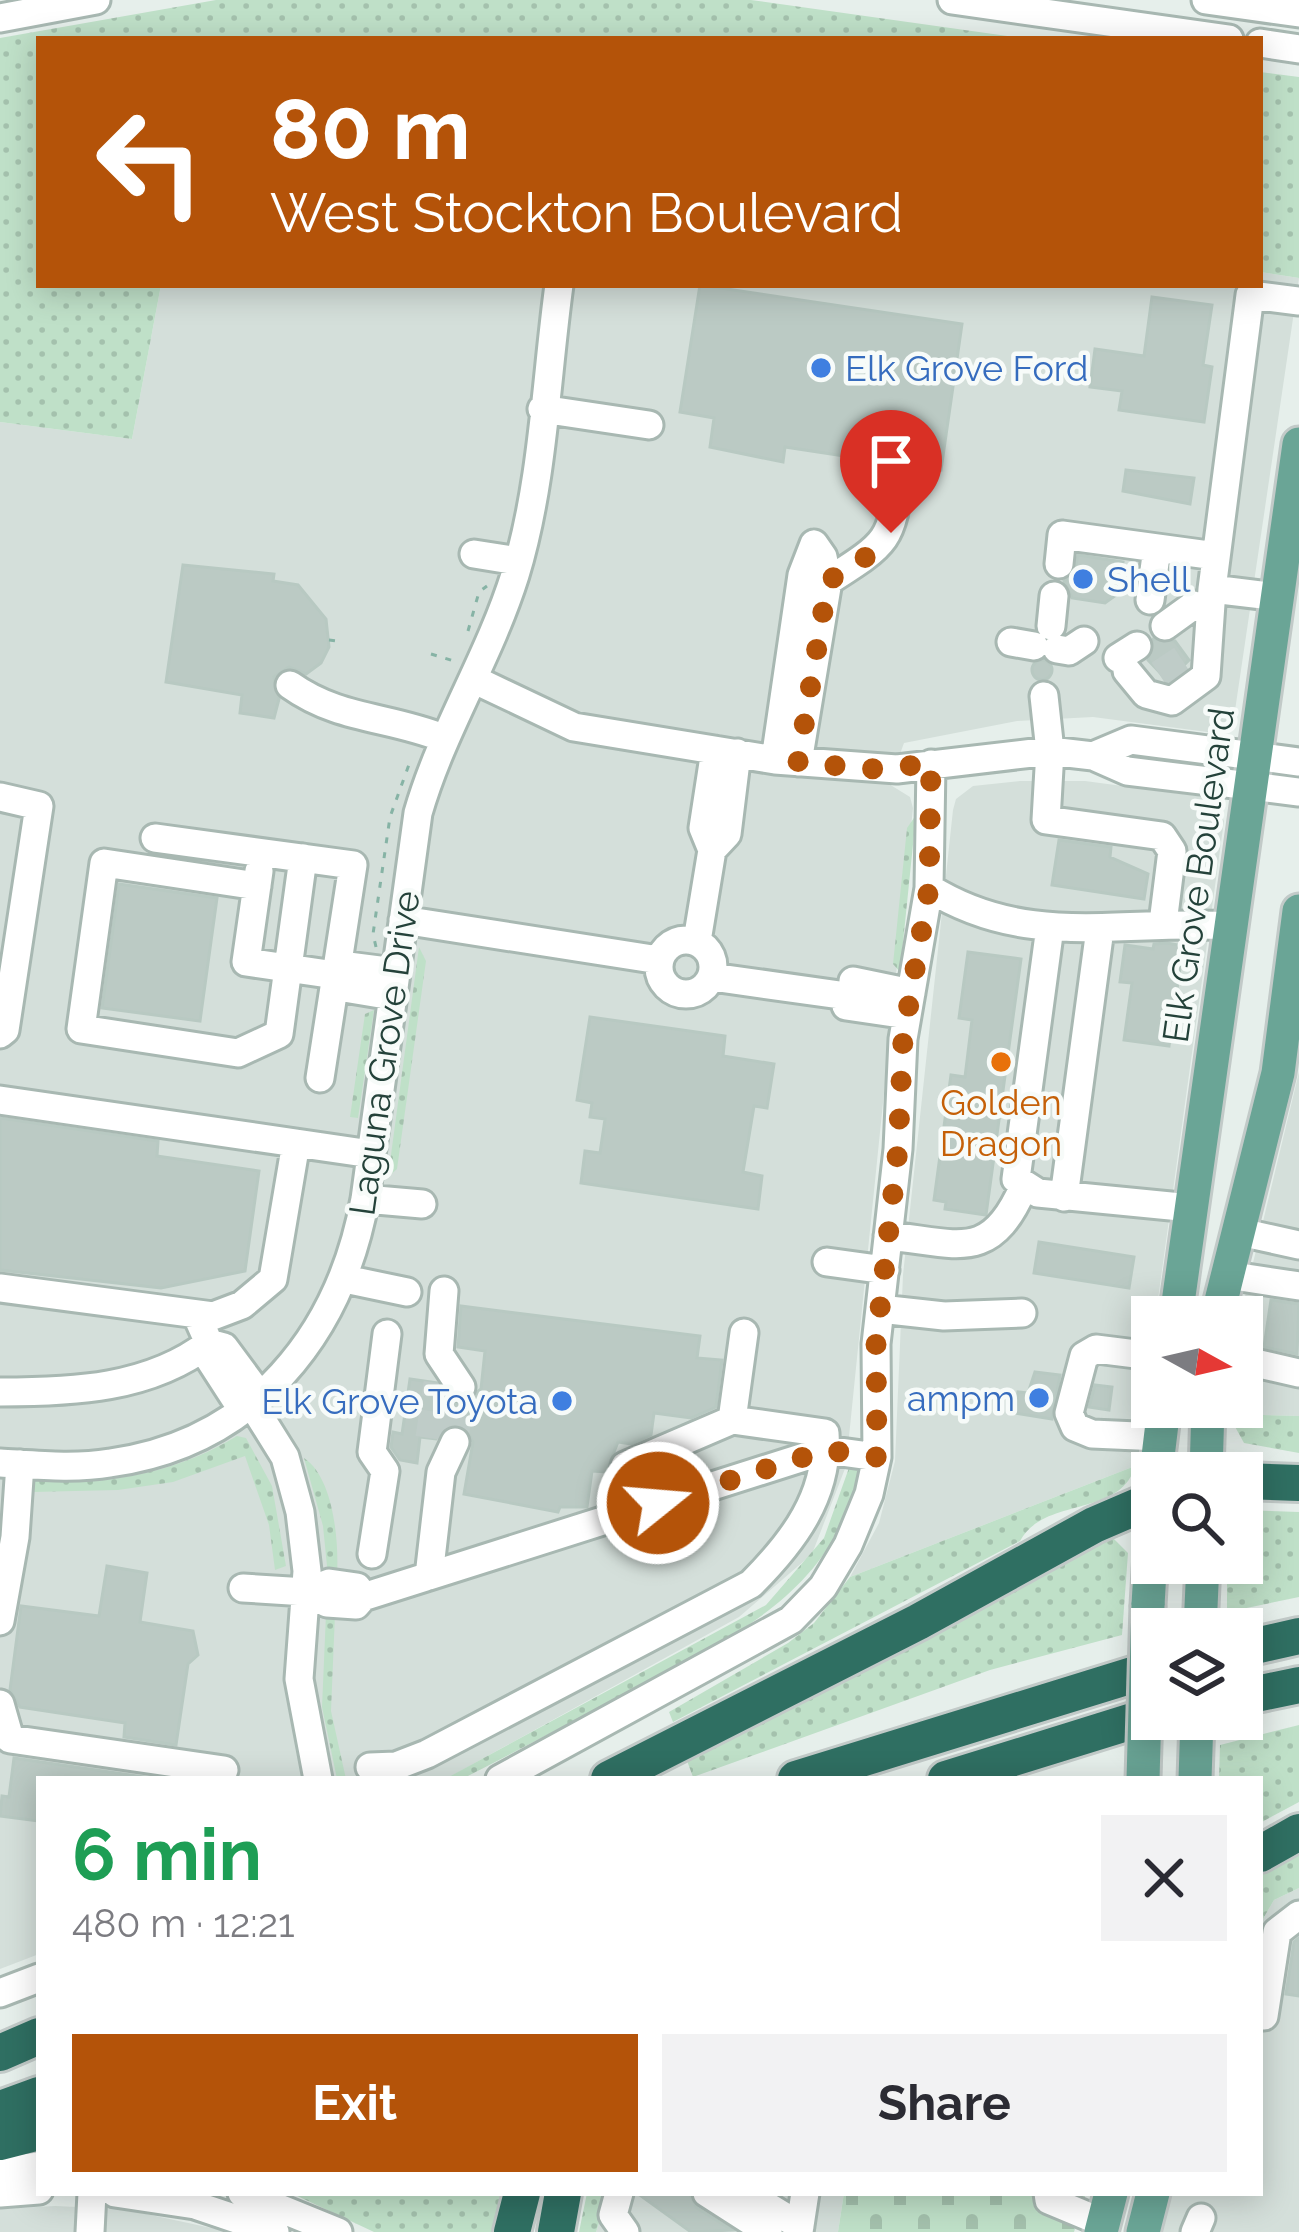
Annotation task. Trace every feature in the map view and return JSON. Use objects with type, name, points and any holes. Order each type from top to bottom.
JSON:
[{"type":"highway","points":[[1263,1481],[1299,1483]]},
{"type":"highway","points":[[615,1776],[1131,1509]]},
{"type":"highway","points":[[1263,1644],[1299,1636]]},
{"type":"highway","points":[[806,1776],[1131,1675]]},
{"type":"highway","points":[[1263,1692],[1299,1685]]},
{"type":"highway","points":[[969,1773],[1131,1722]]},
{"type":"highway","points":[[1263,1851],[1299,1832]]},
{"type":"highway","points":[[0,2054],[36,2039]]},
{"type":"highway","points":[[0,2109],[36,2096]]},
{"type":"highway","points":[[0,2142],[36,2133]]},
{"type":"highway","points":[[512,2232],[521,2196]]},
{"type":"highway","points":[[556,2232],[562,2196]]},
{"type":"main road","name":"Elk Grove Boulevard","points":[[1179,1296],[1299,444]]},
{"type":"main road","points":[[1222,1296],[1291,1043],[1299,910]]},
{"type":"main road","points":[[1143,1776],[1149,1584]]},
{"type":"main road","points":[[1195,1776],[1196,1740]]},
{"type":"main road","points":[[1124,2225],[1133,2196]]},
{"type":"main road","points":[[1124,2225],[1150,2196]]},
{"type":"street","points":[[0,18],[96,0]]},
{"type":"street","points":[[952,0],[1208,36]]},
{"type":"street","points":[[1206,0],[1299,13]]},
{"type":"street","points":[[1263,44],[1299,49]]},
{"type":"street","name":"Laguna Grove Drive","points":[[10,1464],[90,1465],[149,1455],[199,1435],[250,1401],[307,1349],[345,1279],[365,1199],[418,813],[466,671],[518,561],[559,288]]},
{"type":"street","points":[[1136,667],[1172,701],[1206,676],[1197,650],[1203,597],[1216,556],[1250,295],[1299,301]]},
{"type":"street","points":[[542,409],[649,425]]},
{"type":"street","points":[[828,581],[880,548],[891,533],[902,464]]},
{"type":"street","points":[[1059,564],[1062,535],[1216,556]]},
{"type":"street","points":[[814,544],[828,569],[828,581],[787,761],[802,574],[814,544]]},
{"type":"street","points":[[1150,600],[1157,548]]},
{"type":"street","points":[[474,554],[518,561]]},
{"type":"street","points":[[1047,641],[1054,596]]},
{"type":"street","points":[[1165,626],[1203,597],[1278,597]]},
{"type":"street","points":[[466,671],[574,727],[787,761],[869,769],[1050,752],[1093,756],[1127,771],[1252,772],[1299,762]]},
{"type":"street","points":[[290,685],[338,713],[400,721],[443,738]]},
{"type":"street","points":[[1044,696],[1050,752],[1046,820],[1148,832],[1168,841],[1163,923]]},
{"type":"street","points":[[697,941],[712,850],[727,834],[726,752]]},
{"type":"street","points":[[505,1776],[791,1620],[823,1586],[848,1545],[869,1494],[877,1457],[880,1309],[909,1004],[929,888],[931,764]]},
{"type":"street","points":[[1252,772],[1299,793]]},
{"type":"street","points":[[0,797],[39,806],[5,1030],[0,1034]]},
{"type":"street","points":[[155,838],[353,865],[320,1078]]},
{"type":"street","points":[[261,853],[246,962],[335,975],[344,988],[394,984]]},
{"type":"street","points":[[256,886],[104,863],[81,1030],[238,1053],[279,1034],[303,858]]},
{"type":"street","points":[[929,888],[990,920],[1100,929],[1163,923],[1230,926]]},
{"type":"street","points":[[403,920],[659,960]]},
{"type":"street","points":[[1050,927],[1016,1180],[1023,1188],[1064,1197],[1191,1208]]},
{"type":"street","points":[[1064,1197],[1100,929]]},
{"type":"street","points":[[681,939],[697,941],[709,951],[712,977],[698,992],[682,995],[659,976],[659,960],[667,946],[681,939]]},
{"type":"street","points":[[712,977],[909,1004]]},
{"type":"street","points":[[0,1100],[371,1154]]},
{"type":"street","points":[[0,1288],[197,1316],[242,1305],[273,1279],[296,1143]]},
{"type":"street","points":[[889,1236],[967,1244],[989,1238],[1007,1223],[1023,1188]]},
{"type":"street","points":[[365,1199],[422,1204]]},
{"type":"street","points":[[1240,1232],[1299,1245]]},
{"type":"street","points":[[827,1262],[885,1270]]},
{"type":"street","points":[[1227,1275],[1299,1286]]},
{"type":"street","points":[[345,1279],[406,1292]]},
{"type":"street","points":[[444,1291],[439,1354],[449,1385]]},
{"type":"street","points":[[880,1309],[944,1316],[1022,1313]]},
{"type":"street","points":[[197,1316],[209,1343],[210,1360],[250,1401],[285,1457],[293,1481],[306,1592],[298,1679],[316,1776]]},
{"type":"street","points":[[372,1554],[385,1472],[372,1452],[387,1334]]},
{"type":"street","points":[[732,1420],[744,1334]]},
{"type":"street","points":[[0,1392],[69,1392],[132,1380],[188,1360],[209,1343]]},
{"type":"street","points":[[1131,1353],[1096,1349],[1084,1355],[1069,1413],[1075,1427],[1092,1434],[1131,1427]]},
{"type":"street","points":[[1263,1365],[1299,1373]]},
{"type":"street","points":[[370,1767],[396,1766],[428,1754],[751,1584],[795,1538],[811,1508],[826,1450],[825,1433],[732,1420],[625,1466],[616,1516]]},
{"type":"street","points":[[429,1576],[442,1440]]},
{"type":"street","points":[[243,1588],[306,1592],[329,1582],[357,1587],[363,1597],[826,1450],[877,1457]]},
{"type":"street","points":[[0,1621],[10,1464]]},
{"type":"street","points":[[0,1704],[5,1751],[224,1770]]},
{"type":"street","points":[[1264,2017],[1277,1933],[1299,1915]]},
{"type":"street","points":[[0,1993],[36,1979]]},
{"type":"street","points":[[0,2171],[36,2166]]},
{"type":"street","points":[[0,2193],[36,2190]]},
{"type":"street","points":[[90,2232],[92,2196]]},
{"type":"street","points":[[135,2196],[195,2205],[275,2232]]},
{"type":"street","points":[[249,2196],[338,2232]]},
{"type":"street","points":[[618,2196],[614,2215],[626,2232]]},
{"type":"street","points":[[712,2196],[768,2232]]},
{"type":"street","points":[[750,2196],[799,2229],[804,2196]]},
{"type":"street","points":[[1048,2196],[1124,2225]]},
{"type":"path","points":[[329,640],[338,641]]},
{"type":"path","points":[[430,655],[466,671]]},
{"type":"shaded area","points":[[1263,272],[1299,278],[1233,724],[1215,733],[1093,717],[1017,721],[904,743],[889,784],[910,797],[913,808],[846,1466],[812,1554],[739,1617],[451,1776],[36,1776],[36,1955],[0,1969],[0,422],[132,439],[160,288],[1263,288]]},
{"type":"shaded area","points":[[1085,781],[1205,797],[1214,801],[1224,821],[1158,1296],[1131,1296],[1131,1428],[1140,1428],[1137,1452],[1131,1452],[1131,1468],[850,1577],[879,1523],[895,1461],[903,1275],[953,810],[956,799],[973,786]]},
{"type":"shaded area","points":[[1299,1072],[1299,1416],[1263,1415],[1263,1296],[1245,1296]]},
{"type":"shaded area","points":[[1299,1888],[1299,2232],[1158,2232],[1170,2196],[1263,2196],[1263,1919],[1274,1900]]},
{"type":"shaded area","points":[[608,2196],[844,2196],[838,2232],[596,2232]]},
{"type":"shaded area","points":[[0,2209],[123,2209],[230,2232],[0,2232]]},
{"type":"green space","points":[[216,0],[751,0],[1007,36],[36,36],[36,288],[160,288],[132,439],[0,422],[0,38]]},
{"type":"green space","points":[[1263,72],[1299,77],[1299,278],[1263,272]]},
{"type":"green space","points":[[916,815],[900,972],[893,964],[907,828]]},
{"type":"green space","points":[[419,947],[426,961],[397,1169],[388,1177]]},
{"type":"green space","points":[[374,1010],[358,1118],[350,1117],[365,1014]]},
{"type":"green space","points":[[1263,1415],[1299,1416],[1299,1453],[1244,1443],[1236,1428],[1263,1428]]},
{"type":"green space","points":[[237,1436],[246,1438],[272,1486],[286,1566],[275,1570],[269,1525],[245,1456],[173,1482],[118,1490],[33,1492],[33,1480],[86,1481],[138,1474],[190,1459]]},
{"type":"green space","points":[[304,1458],[328,1495],[337,1576],[328,1576],[323,1526]]},
{"type":"green space","points":[[850,1465],[859,1466],[848,1508],[830,1544],[779,1602],[678,1666],[468,1776],[451,1776],[766,1605],[824,1538]]},
{"type":"green space","points":[[1131,1468],[1127,1482],[1114,1493],[1046,1518],[1020,1541],[673,1722],[669,1712],[814,1623],[850,1577]]},
{"type":"green space","points":[[1263,1511],[1299,1512],[1299,1597],[1227,1608],[1227,1584],[1263,1584]]},
{"type":"green space","points":[[1103,1538],[1113,1538],[1128,1553],[1122,1635],[990,1670],[696,1776],[686,1758]]},
{"type":"green space","points":[[326,1614],[335,1614],[331,1711],[345,1776],[336,1776],[322,1707]]},
{"type":"green space","points":[[1299,1725],[1299,1802],[1263,1821],[1263,1776],[1219,1776],[1220,1745],[1263,1740],[1263,1734]]},
{"type":"green space","points":[[1299,1847],[1299,1888],[1274,1900],[1263,1919],[1263,1864]]},
{"type":"green space","points":[[297,2196],[502,2196],[495,2232],[374,2232]]},
{"type":"green space","points":[[586,2196],[608,2196],[596,2232],[579,2232]]},
{"type":"green space","points":[[844,2196],[1085,2196],[1074,2232],[838,2232]]},
{"type":"building","name":"Elk Grove Ford","points":[[700,288],[962,324],[941,470],[920,467],[914,451],[904,446],[889,452],[884,462],[785,447],[783,462],[710,447],[714,418],[680,412]]},
{"type":"building","points":[[1152,297],[1212,305],[1203,365],[1212,367],[1204,422],[1119,410],[1122,391],[1090,387],[1095,349],[1144,356]]},
{"type":"building","points":[[1126,470],[1194,478],[1190,504],[1123,491]]},
{"type":"building","name":"Shell","points":[[1078,555],[1123,562],[1119,593],[1105,603],[1072,598],[1064,581],[1074,574]]},
{"type":"building","points":[[183,565],[274,574],[273,581],[298,585],[326,619],[329,647],[321,663],[306,674],[289,667],[274,677],[279,699],[274,718],[240,713],[242,695],[166,682]]},
{"type":"building","points":[[1153,639],[1175,641],[1189,660],[1168,681],[1148,660]]},
{"type":"building","points":[[1042,660],[1052,670],[1042,680],[1032,670]]},
{"type":"building","points":[[1059,840],[1111,847],[1110,857],[1148,874],[1144,899],[1052,885]]},
{"type":"building","points":[[119,884],[217,898],[200,1021],[102,1008]]},
{"type":"building","points":[[1154,944],[1183,946],[1169,1046],[1124,1040],[1132,983],[1120,982],[1125,945],[1153,949]]},
{"type":"building","points":[[968,952],[1021,959],[986,1215],[945,1209],[946,1202],[934,1200],[951,1075],[965,1077],[972,1020],[959,1018]]},
{"type":"building","points":[[590,1017],[725,1036],[723,1056],[774,1064],[767,1108],[754,1106],[743,1172],[762,1176],[758,1209],[581,1183],[585,1151],[600,1153],[605,1119],[590,1117],[592,1103],[577,1100]]},
{"type":"building","points":[[0,1118],[158,1141],[157,1156],[259,1171],[245,1271],[161,1288],[0,1270]]},
{"type":"building","points":[[1039,1242],[1134,1257],[1129,1288],[1034,1273]]},
{"type":"building","points":[[1271,1300],[1299,1304],[1297,1354],[1264,1347]]},
{"type":"building","name":"Elk Grove Toyota","points":[[461,1306],[700,1336],[697,1358],[722,1360],[716,1407],[691,1418],[654,1413],[651,1435],[631,1444],[618,1442],[606,1472],[592,1471],[587,1507],[560,1507],[558,1512],[464,1494],[473,1442],[464,1426],[446,1427],[436,1439],[420,1437],[417,1463],[400,1460],[391,1447],[393,1432],[402,1434],[410,1379],[437,1383],[447,1398],[461,1405],[481,1389],[485,1351],[458,1347]]},
{"type":"building","name":"ampm","points":[[1035,1372],[1060,1375],[1052,1419],[1015,1413],[1018,1392],[1028,1393]]},
{"type":"building","points":[[1095,1385],[1112,1387],[1109,1410],[1089,1407]]},
{"type":"building","points":[[107,1566],[147,1573],[140,1622],[193,1631],[198,1655],[188,1664],[176,1745],[124,1737],[125,1723],[20,1707],[10,1690],[21,1606],[99,1616]]},
{"type":"building","points":[[14,1758],[137,1776],[36,1776],[36,1821],[0,1816],[2,1796],[9,1797]]},
{"type":"building","points":[[1299,1938],[1299,1996],[1286,1994],[1294,1942]]},
{"type":"building","points":[[641,2196],[691,2196],[697,2208],[732,2230],[691,2232]]},
{"type":"tunnel","points":[[1159,674],[1186,656]]},
{"type":"tunnel","points":[[429,1438],[437,1383]]},
{"type":"tunnel","points":[[455,1442],[461,1387]]},
{"type":"place","name":"Elk Grove Ford","points":[[821,368]]},
{"type":"place","name":"Shell","points":[[1083,579]]},
{"type":"place","name":"Golden Dragon","points":[[1001,1062]]},
{"type":"place","name":"ampm","points":[[1039,1398]]},
{"type":"place","name":"Elk Grove Toyota","points":[[562,1401]]},
{"type":"route","points":[[658,1503],[826,1450],[877,1457],[876,1344],[898,1149],[903,1039],[929,888],[934,817],[931,764],[869,769],[798,762],[828,581],[880,548],[891,533]]}]
